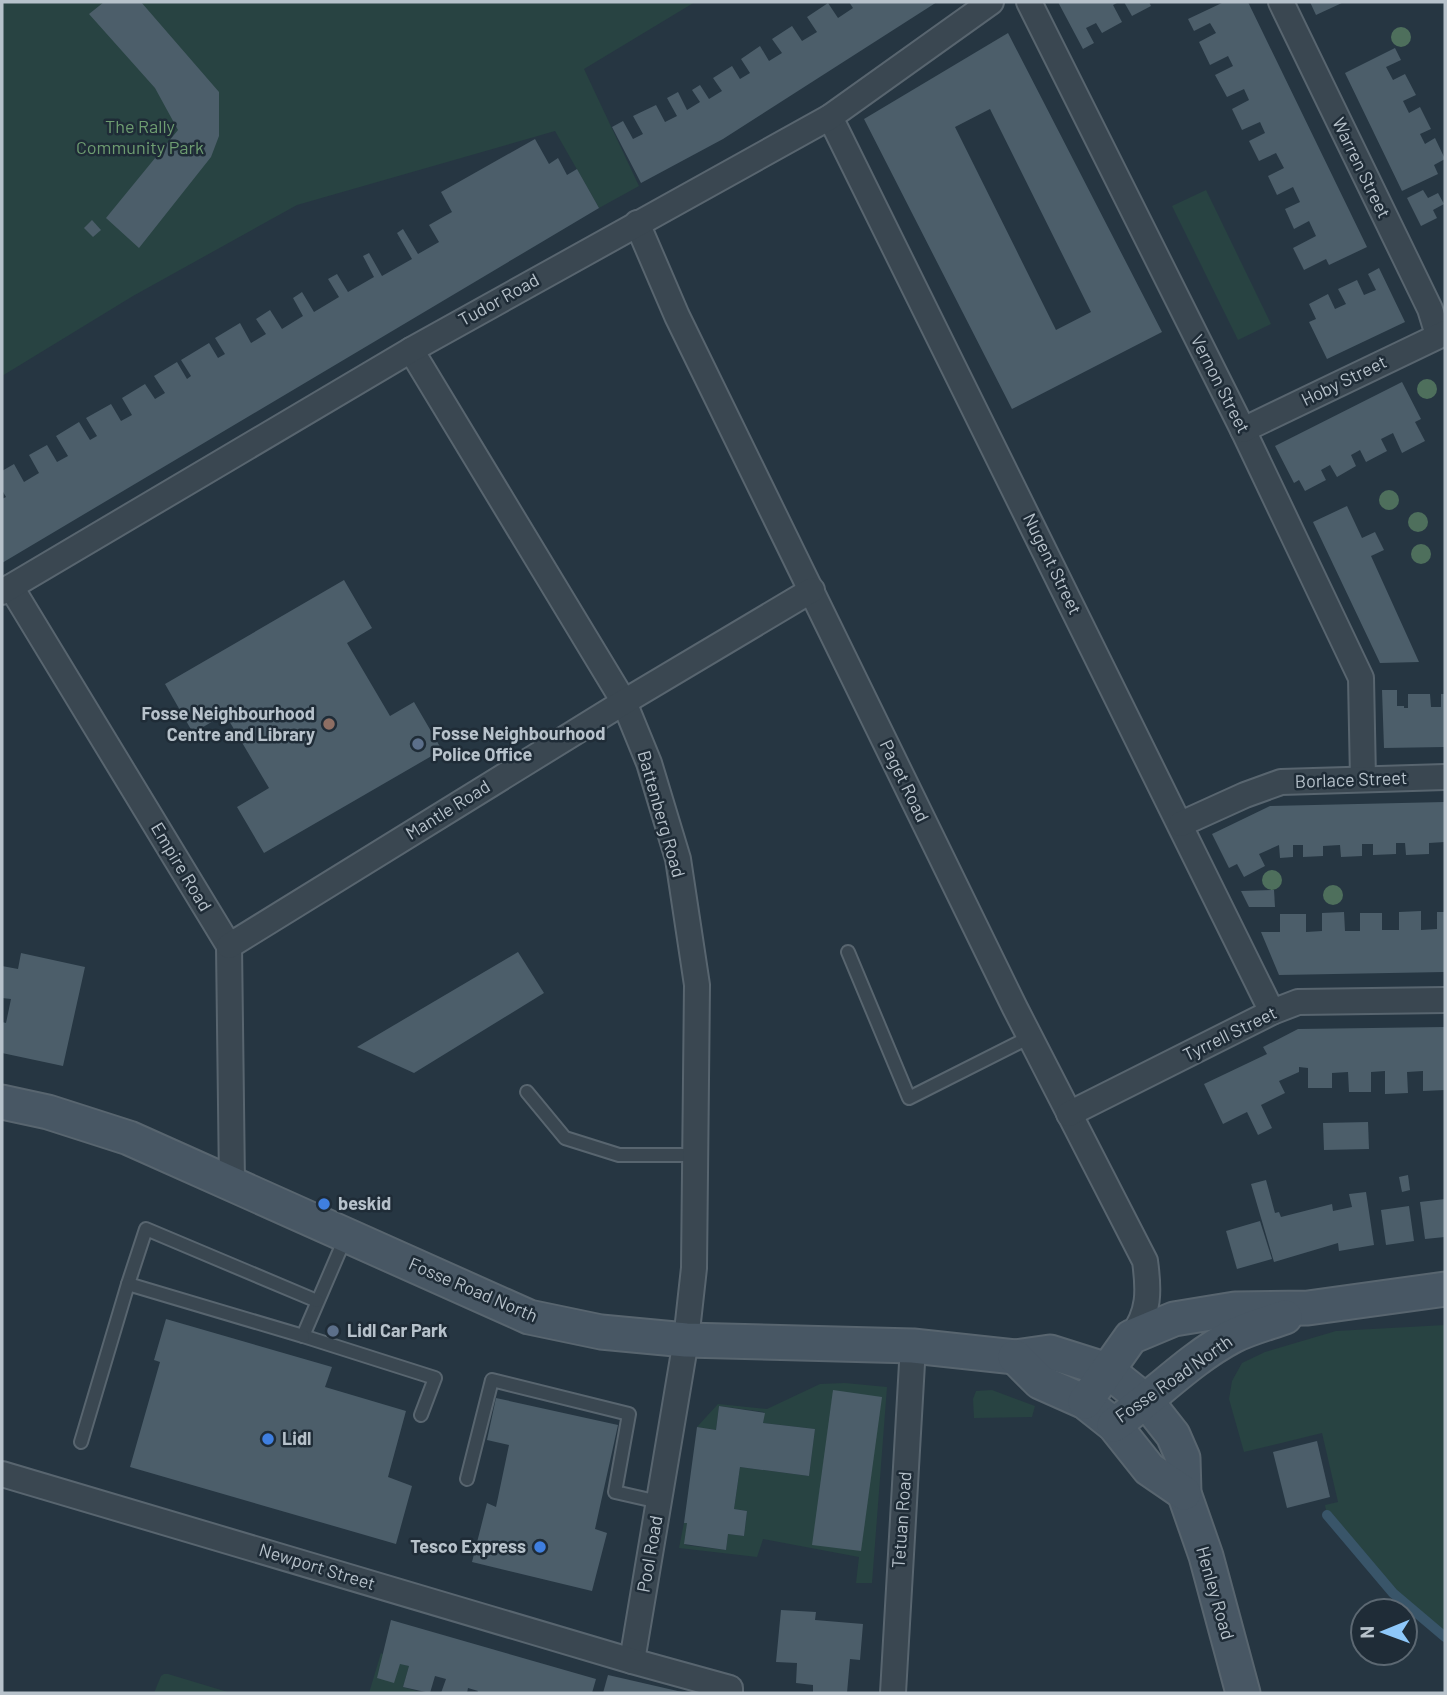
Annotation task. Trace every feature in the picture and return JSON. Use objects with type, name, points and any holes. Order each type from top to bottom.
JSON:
[{"type":"street","name":"Tudor Road","points":[[6,590],[411,350],[830,117],[991,2]]},
{"type":"street","name":"Vernon Street","points":[[1029,2],[1243,430],[1361,678],[1363,779]]},
{"type":"street","name":"Warren Street","points":[[1280,2],[1442,334]]},
{"type":"street","name":"Nugent Street","points":[[830,117],[1272,1012]]},
{"type":"street","name":"Paget Road","points":[[637,223],[677,316],[1030,1037],[1144,1261],[1147,1305],[1143,1323],[1132,1337]]},
{"type":"street","name":"Hoby Street","points":[[1243,430],[1442,334]]},
{"type":"street","name":"Battenberg Road","points":[[411,350],[624,702],[649,763],[678,859],[697,985],[694,1268],[686,1340]]},
{"type":"street","name":"Empire Road","points":[[6,590],[229,946]]},
{"type":"street","name":"Mantle Road","points":[[229,946],[624,702],[812,590]]},
{"type":"street","name":"Borlace Street","points":[[1181,824],[1281,782],[1445,777]]},
{"type":"street","points":[[229,946],[232,1182]]},
{"type":"street","name":"Tyrrell Street","points":[[1069,1114],[1272,1012],[1298,1002],[1445,1000]]},
{"type":"street","name":"Fosse Road North","points":[[2,1102],[48,1112],[129,1138],[529,1317],[601,1332],[686,1340],[913,1346],[1015,1357],[1050,1352],[1107,1370]]},
{"type":"street","name":"Fosse Road North","points":[[1085,1402],[1132,1337],[1174,1319],[1223,1311],[1308,1308],[1445,1289]]},
{"type":"street","name":"Fosse Road North","points":[[1015,1357],[1040,1382],[1085,1402],[1114,1426],[1147,1402],[1184,1369],[1233,1336],[1308,1308]]},
{"type":"street","name":"Pool Road","points":[[632,1661],[686,1340]]},
{"type":"street","name":"Tetuan Road","points":[[893,1693],[913,1346]]},
{"type":"street","name":"Henley Road","points":[[1107,1370],[1147,1402],[1173,1435],[1183,1458],[1184,1493],[1206,1556],[1242,1693]]},
{"type":"street","points":[[1114,1426],[1149,1469],[1184,1493]]},
{"type":"street","name":"Newport Street","points":[[2,1474],[632,1661]]},
{"type":"street","points":[[632,1661],[730,1688],[730,1693]]},
{"type":"lane","points":[[848,952],[909,1098],[1030,1037]]},
{"type":"lane","points":[[527,1092],[565,1138],[619,1156],[695,1155]]},
{"type":"lane","points":[[81,1442],[146,1229],[317,1301]]},
{"type":"lane","points":[[303,1336],[346,1236]]},
{"type":"lane","points":[[128,1284],[435,1378],[421,1415]]},
{"type":"lane","points":[[467,1479],[492,1380],[629,1414],[615,1492],[659,1502]]},
{"type":"green space","name":"The Rally Community Park","points":[[2,2],[695,2],[584,69],[639,186],[599,208],[555,131],[297,205],[133,296],[2,376]]},
{"type":"green space","points":[[1206,190],[1271,324],[1238,340],[1172,206]]},
{"type":"green space","points":[[1445,1325],[1445,1637],[1419,1615],[1419,1597],[1398,1597],[1393,1593],[1327,1515],[1325,1505],[1338,1502],[1322,1433],[1244,1452],[1229,1399],[1232,1381],[1242,1363],[1265,1352],[1336,1331]]},
{"type":"green space","points":[[845,1383],[887,1387],[872,1583],[856,1583],[859,1557],[763,1539],[757,1557],[679,1548],[684,1523],[687,1523],[685,1545],[726,1550],[728,1534],[744,1536],[747,1511],[734,1509],[740,1467],[809,1476],[815,1429],[763,1423],[764,1412],[719,1406],[716,1430],[697,1427],[718,1404],[767,1409],[820,1384]]},
{"type":"green space","points":[[992,1390],[1035,1406],[1032,1417],[974,1418],[973,1399],[976,1391]]},
{"type":"green space","points":[[381,1653],[409,1666],[403,1687],[424,1693],[369,1693]]},
{"type":"green space","points":[[164,1674],[168,1674],[231,1693],[154,1693]]},
{"type":"building","points":[[104,2],[141,2],[219,92],[219,136],[211,157],[139,248],[106,218],[178,130],[155,88],[89,14]]},
{"type":"building","points":[[849,2],[937,2],[723,139],[641,183],[612,127],[623,121],[633,139],[643,134],[633,116],[656,105],[665,122],[677,116],[667,98],[678,92],[687,110],[700,102],[692,90],[700,85],[709,99],[722,91],[713,78],[732,66],[740,79],[750,73],[741,59],[760,46],[769,61],[782,53],[772,39],[792,26],[802,41],[817,32],[807,17],[828,3],[838,18],[853,8]]},
{"type":"building","points":[[1058,2],[1119,2],[1113,5],[1122,22],[1102,33],[1096,23],[1086,28],[1094,43],[1083,49]]},
{"type":"building","points":[[1124,2],[1149,2],[1151,6],[1132,16]]},
{"type":"building","points":[[1224,2],[1248,2],[1367,247],[1329,265],[1326,259],[1304,270],[1293,248],[1316,236],[1309,221],[1294,229],[1285,209],[1300,202],[1293,187],[1277,195],[1268,176],[1284,168],[1276,153],[1259,161],[1249,141],[1265,133],[1260,122],[1242,130],[1232,109],[1249,100],[1244,89],[1227,97],[1215,75],[1233,66],[1228,56],[1210,65],[1199,42],[1216,33],[1210,23],[1194,31],[1188,19]]},
{"type":"building","points":[[1310,2],[1344,2],[1316,15]]},
{"type":"building","points":[[1008,33],[1162,332],[1012,409],[864,119]],"holes":[[[990,109],[1091,312],[1056,330],[955,127]]]},
{"type":"building","points":[[1395,48],[1401,60],[1386,67],[1393,80],[1405,74],[1416,95],[1403,101],[1409,113],[1420,107],[1431,129],[1420,134],[1425,144],[1435,138],[1445,159],[1434,165],[1438,174],[1402,191],[1345,73]]},
{"type":"building","points":[[535,139],[549,164],[558,158],[567,175],[577,169],[599,208],[2,563],[2,499],[6,497],[2,490],[2,471],[14,464],[24,482],[39,473],[29,455],[47,445],[57,462],[68,456],[56,436],[79,422],[90,440],[97,436],[86,418],[111,404],[121,421],[132,415],[122,398],[145,384],[155,399],[165,393],[154,376],[177,362],[187,379],[191,376],[181,360],[209,343],[218,358],[225,354],[215,338],[240,323],[251,343],[266,334],[256,319],[270,310],[282,329],[303,316],[293,298],[302,292],[314,312],[339,297],[328,279],[337,274],[348,292],[374,277],[363,256],[369,253],[382,276],[412,259],[397,233],[403,229],[418,254],[439,242],[429,225],[452,212],[441,192]]},
{"type":"building","points":[[1423,190],[1428,198],[1438,193],[1444,204],[1433,210],[1437,218],[1421,226],[1407,198]]},
{"type":"building","points":[[92,220],[101,230],[93,237],[84,228]]},
{"type":"building","points":[[1379,268],[1405,322],[1327,359],[1309,322],[1316,319],[1309,304],[1328,294],[1335,309],[1346,304],[1338,289],[1357,280],[1364,295],[1376,290],[1368,274]]},
{"type":"building","points":[[1402,382],[1421,419],[1415,422],[1425,441],[1402,453],[1393,433],[1381,439],[1387,451],[1366,462],[1360,450],[1351,455],[1356,466],[1337,477],[1330,465],[1321,470],[1326,480],[1305,491],[1299,480],[1294,483],[1275,446]]},
{"type":"building","points":[[1347,506],[1362,538],[1375,532],[1384,550],[1371,556],[1419,662],[1380,663],[1313,522]]},
{"type":"building","name":"Fosse Neighbourhood Centre and Library","points":[[344,580],[372,628],[347,643],[390,716],[414,702],[442,750],[264,853],[237,807],[269,788],[225,714],[193,733],[165,684]]},
{"type":"building","points":[[1382,690],[1397,690],[1397,706],[1404,708],[1408,708],[1408,694],[1430,694],[1431,707],[1441,707],[1441,694],[1445,694],[1445,747],[1384,748]]},
{"type":"building","points":[[1445,802],[1445,842],[1429,843],[1429,854],[1406,855],[1405,843],[1396,843],[1396,854],[1373,855],[1373,844],[1362,844],[1362,856],[1341,857],[1340,845],[1323,846],[1323,856],[1303,857],[1303,845],[1293,845],[1293,857],[1280,858],[1279,845],[1259,854],[1265,866],[1244,877],[1237,864],[1229,868],[1212,834],[1270,806]]},
{"type":"building","points":[[1274,890],[1275,907],[1249,907],[1241,891]]},
{"type":"building","points":[[1421,911],[1421,930],[1437,929],[1437,912],[1445,912],[1445,972],[1279,975],[1261,932],[1280,932],[1280,914],[1306,914],[1306,932],[1322,931],[1322,913],[1344,912],[1345,931],[1360,931],[1360,913],[1382,913],[1382,930],[1399,930],[1399,912]]},
{"type":"building","points":[[518,952],[544,993],[414,1073],[357,1047]]},
{"type":"building","points":[[21,953],[85,967],[63,1066],[2,1053],[2,1022],[6,1023],[11,999],[2,998],[2,966],[18,969]]},
{"type":"building","points":[[1445,1027],[1445,1090],[1423,1091],[1423,1071],[1407,1072],[1408,1093],[1385,1094],[1385,1071],[1371,1072],[1371,1092],[1349,1092],[1348,1072],[1332,1073],[1332,1088],[1308,1088],[1308,1068],[1299,1067],[1299,1072],[1279,1081],[1285,1093],[1261,1105],[1272,1128],[1258,1135],[1247,1112],[1223,1124],[1204,1084],[1267,1054],[1263,1047],[1298,1029]]},
{"type":"building","points":[[1368,1122],[1369,1149],[1324,1150],[1323,1123]]},
{"type":"building","points":[[1408,1175],[1410,1190],[1402,1192],[1399,1177]]},
{"type":"building","points":[[1266,1180],[1275,1213],[1279,1212],[1281,1217],[1332,1204],[1333,1211],[1352,1207],[1349,1194],[1366,1192],[1374,1245],[1339,1251],[1338,1243],[1274,1262],[1251,1184]]},
{"type":"building","points":[[1445,1199],[1445,1237],[1425,1239],[1420,1202]]},
{"type":"building","points":[[1409,1206],[1414,1241],[1386,1245],[1381,1210]]},
{"type":"building","points":[[1260,1221],[1272,1259],[1237,1269],[1226,1231]]},
{"type":"building","name":"Lidl","points":[[166,1319],[332,1367],[325,1387],[406,1411],[388,1477],[412,1486],[396,1544],[130,1467],[160,1362],[154,1360]]},
{"type":"building","points":[[833,1390],[882,1397],[861,1551],[812,1545]]},
{"type":"building","points":[[496,1398],[618,1425],[595,1529],[607,1533],[592,1591],[472,1562],[487,1503],[496,1507],[509,1445],[487,1440]]},
{"type":"building","points":[[719,1406],[765,1413],[763,1423],[815,1429],[809,1476],[740,1467],[734,1509],[747,1511],[744,1536],[728,1534],[726,1550],[684,1544],[687,1523],[684,1523],[697,1427],[716,1430]]},
{"type":"building","points":[[1317,1441],[1330,1497],[1287,1508],[1273,1452]]},
{"type":"building","points":[[781,1610],[816,1612],[815,1620],[863,1624],[860,1660],[850,1659],[847,1693],[813,1693],[813,1685],[796,1683],[797,1663],[776,1662]]},
{"type":"building","points":[[391,1620],[596,1679],[592,1693],[477,1693],[478,1691],[468,1688],[467,1693],[441,1693],[446,1679],[435,1676],[430,1693],[403,1687],[409,1666],[400,1664],[394,1683],[377,1678]]},
{"type":"building","points":[[608,1675],[682,1692],[603,1693]]},
{"type":"waterway","points":[[1327,1515],[1393,1593],[1445,1637]]},
{"type":"place","name":"Fosse Neighbourhood Centre and Library","points":[[329,724]]},
{"type":"place","name":"Fosse Neighbourhood Police Office","points":[[418,744]]},
{"type":"place","name":"beskid","points":[[324,1204]]},
{"type":"place","name":"Lidl Car Park","points":[[333,1331]]},
{"type":"place","name":"Lidl","points":[[268,1439]]},
{"type":"place","name":"Tesco Express","points":[[540,1547]]}]
